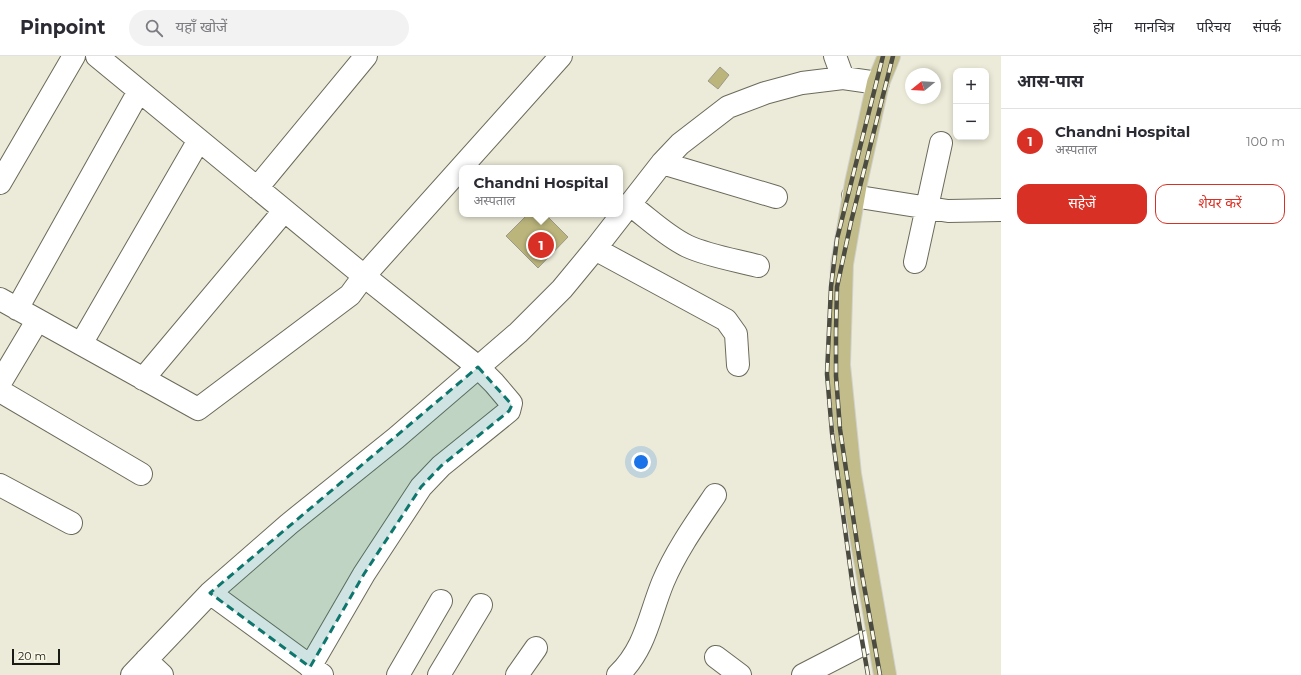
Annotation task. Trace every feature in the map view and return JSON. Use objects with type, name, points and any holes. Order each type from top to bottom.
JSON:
[{"type":"main road","points":[[875,56],[842,264],[839,365],[850,474],[885,675]]},
{"type":"main road","points":[[873,675],[836,477],[828,366],[830,258],[845,174],[872,82],[889,56]]},
{"type":"street","points":[[0,183],[74,56]]},
{"type":"street","points":[[97,56],[364,276],[478,367],[509,400],[511,408],[441,466],[421,487],[364,574],[316,671],[210,593]]},
{"type":"street","points":[[257,188],[366,56]]},
{"type":"street","points":[[463,165],[561,56]]},
{"type":"street","points":[[835,56],[843,78]]},
{"type":"street","points":[[623,212],[662,163],[680,144],[728,107],[765,93],[802,83],[843,78],[872,82]]},
{"type":"street","points":[[139,91],[8,304],[198,409],[350,295],[364,276],[459,170]]},
{"type":"street","points":[[81,344],[199,140]]},
{"type":"street","points":[[915,262],[941,143]]},
{"type":"street","points":[[662,163],[776,197]]},
{"type":"street","points":[[853,196],[927,209],[975,212],[1001,210]]},
{"type":"street","points":[[629,204],[686,246],[702,252],[758,266]]},
{"type":"street","points":[[143,379],[284,210]]},
{"type":"street","points":[[162,675],[139,667],[210,593],[289,524],[396,438],[518,333],[562,289],[596,249],[619,217]]},
{"type":"street","points":[[596,249],[726,320],[736,334],[738,365]]},
{"type":"street","points":[[0,383],[37,321]]},
{"type":"street","points":[[0,391],[142,474]]},
{"type":"street","points":[[0,485],[71,523]]},
{"type":"street","points":[[618,675],[635,654],[645,637],[663,583],[674,560],[714,495]]},
{"type":"street","points":[[398,675],[441,601]]},
{"type":"street","points":[[439,675],[481,605]]},
{"type":"street","points":[[803,675],[867,642]]},
{"type":"street","points":[[517,675],[536,648]]},
{"type":"street","points":[[716,657],[740,675]]},
{"type":"highlighted area","points":[[478,367],[512,405],[509,411],[441,466],[421,487],[364,574],[310,667],[210,593]]},
{"type":"building","points":[[720,67],[729,75],[718,89],[708,81]]},
{"type":"building","points":[[525,217],[548,217],[568,237],[538,268],[506,236]]},
{"type":"railway","points":[[868,675],[853,588],[832,433],[827,374],[831,287],[837,239],[883,56]]},
{"type":"railway","points":[[880,675],[860,563],[840,429],[836,376],[836,331],[837,287],[851,222],[893,56]]},
{"type":"place","name":"Chandni Hospital","points":[[541,245]]}]
